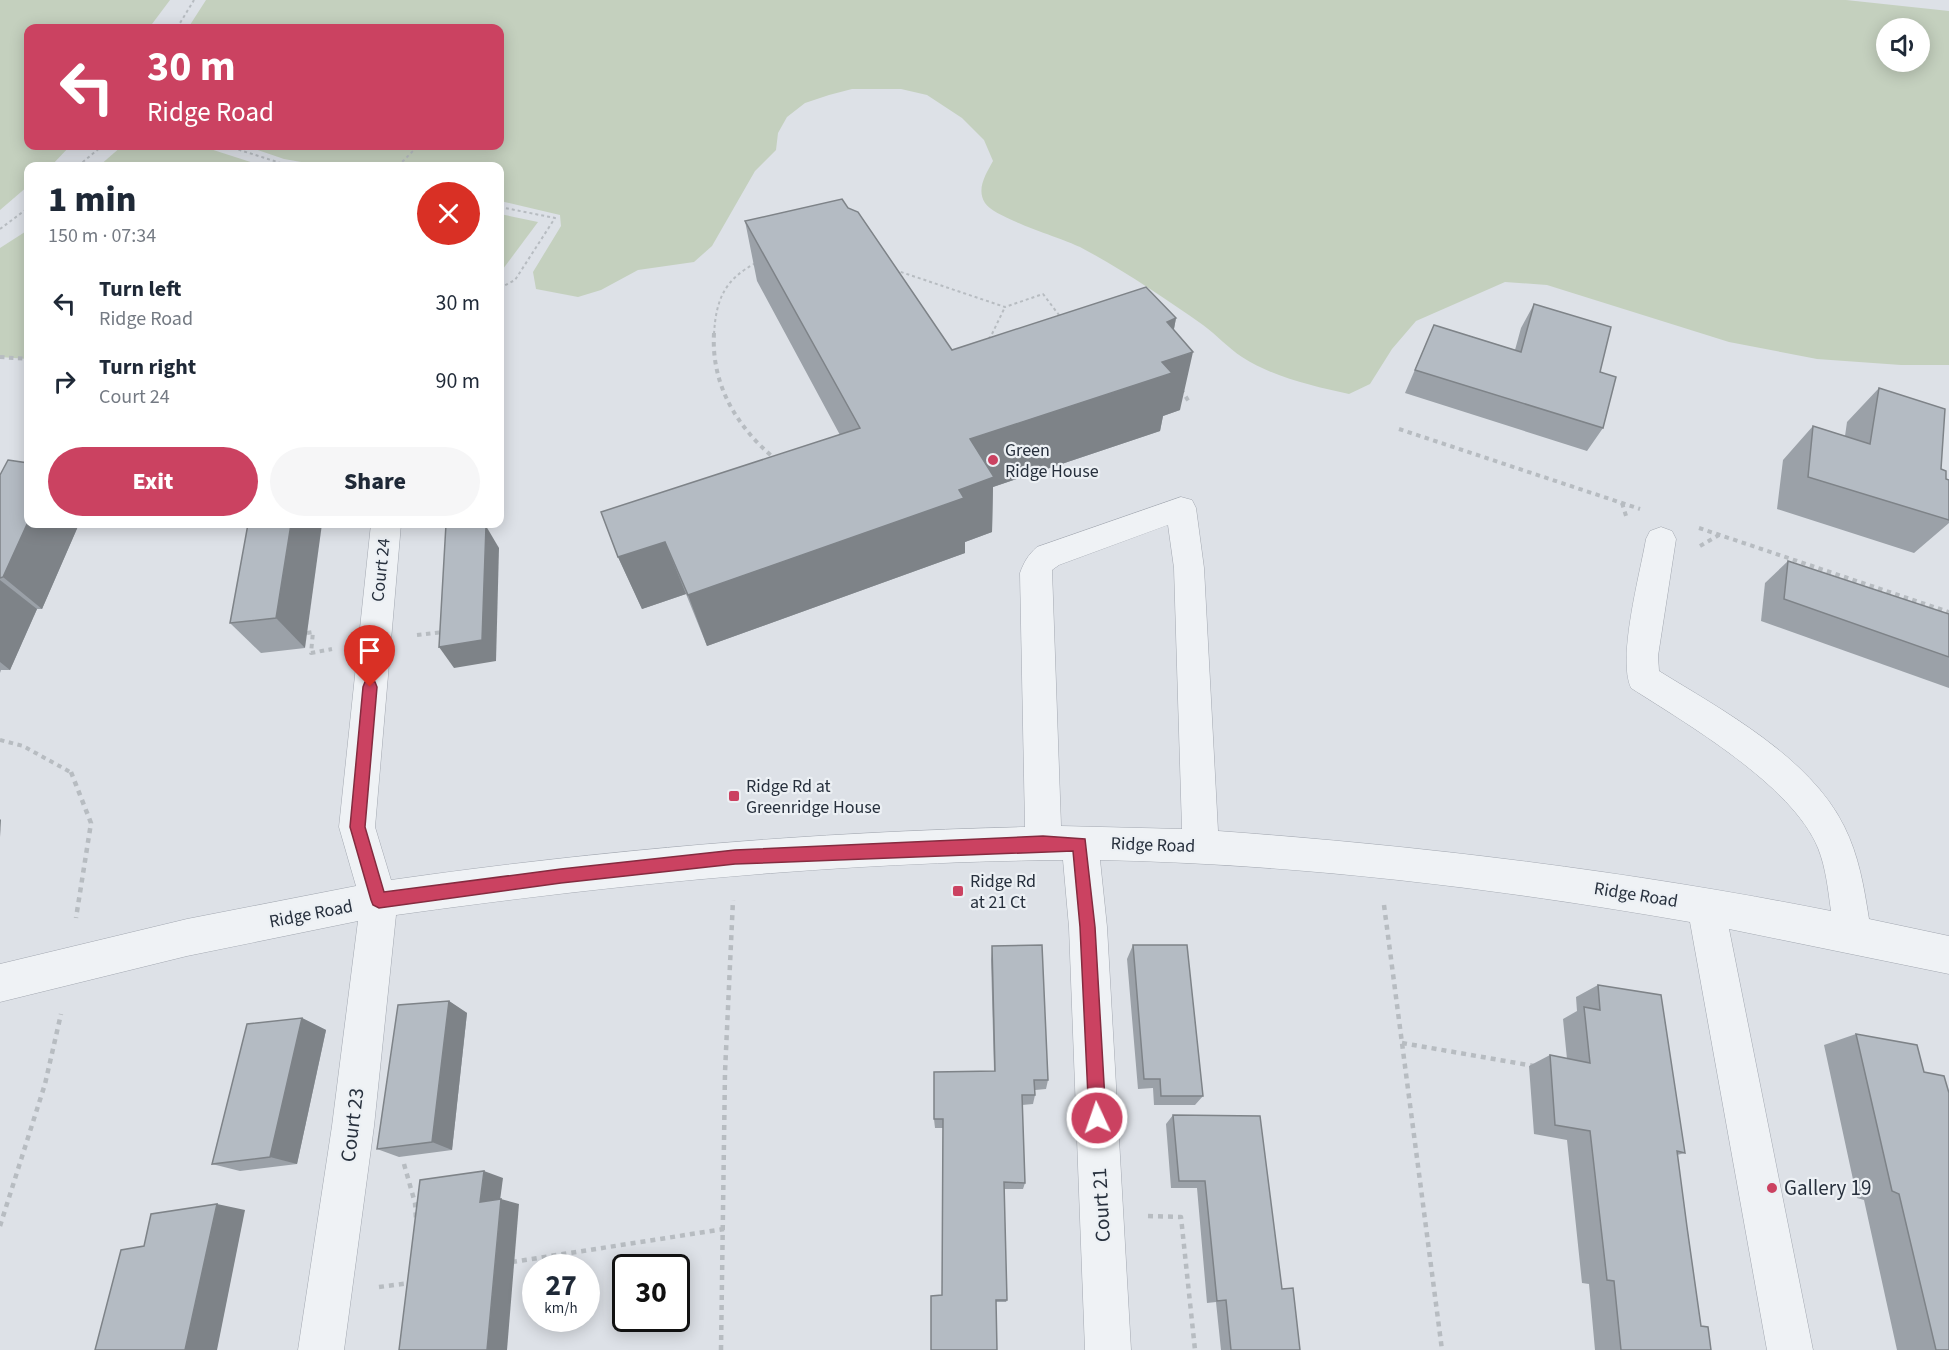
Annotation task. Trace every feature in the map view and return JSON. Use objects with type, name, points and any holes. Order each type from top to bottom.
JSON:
[{"type":"street","name":"Court 21","points":[[1108,1350],[1088,927],[1062,844],[1036,573],[1039,564],[1048,556],[1181,508],[1189,568],[1201,847]]},
{"type":"street","name":"Court 24","points":[[379,900],[357,827],[386,528]]},
{"type":"street","points":[[1661,539],[1642,657],[1643,678],[1722,729],[1762,760],[1802,796],[1829,835],[1840,861],[1853,933]]},
{"type":"street","name":"Ridge Road","points":[[0,983],[216,933],[379,900],[561,876],[735,857],[1062,844],[1201,847],[1378,863],[1593,888],[1706,905],[1853,933],[1949,955]]},
{"type":"street","name":"Court 23","points":[[321,1350],[352,1126],[379,900]]},
{"type":"street","points":[[1706,905],[1790,1350]]},
{"type":"path","points":[[179,24],[194,0]]},
{"type":"path","points":[[83,162],[97,150]]},
{"type":"path","points":[[240,150],[277,162]]},
{"type":"path","points":[[402,162],[414,150]]},
{"type":"path","points":[[504,208],[555,218],[515,280],[504,286]]},
{"type":"path","points":[[0,229],[24,210]]},
{"type":"path","points":[[757,263],[739,272],[725,289],[716,315],[712,352],[721,386],[741,426],[755,443],[778,461]]},
{"type":"path","points":[[886,267],[1005,307],[1043,294],[1064,322]]},
{"type":"path","points":[[987,345],[1005,307]]},
{"type":"path","points":[[0,357],[24,359]]},
{"type":"path","points":[[1179,385],[1189,402]]},
{"type":"path","points":[[0,740],[23,746],[72,772],[91,823],[76,918]]},
{"type":"path","points":[[721,1350],[725,1072],[735,857]]},
{"type":"path","points":[[1378,863],[1442,1350]]},
{"type":"path","points":[[0,1226],[45,1084],[62,1012]]},
{"type":"path","points":[[1402,1043],[1537,1067]]},
{"type":"path","points":[[404,1164],[415,1203],[416,1223]]},
{"type":"path","points":[[1102,1214],[1181,1217],[1195,1350]]},
{"type":"path","points":[[503,1264],[724,1228]]},
{"type":"path","points":[[410,1294],[412,1273]]},
{"type":"green space","points":[[0,0],[170,0],[152,24],[24,24],[24,150],[66,150],[55,162],[24,162],[24,189],[0,210]]},
{"type":"green space","points":[[206,0],[1846,0],[1949,11],[1949,365],[1901,365],[1817,359],[1729,342],[1547,285],[1505,282],[1416,321],[1392,349],[1370,384],[1349,394],[1308,384],[1268,371],[1242,357],[1189,315],[1095,255],[991,209],[982,198],[981,192],[993,161],[984,140],[962,118],[927,95],[901,89],[852,89],[805,103],[787,117],[778,133],[776,150],[755,171],[712,246],[694,262],[638,270],[601,290],[578,297],[536,289],[533,272],[561,226],[560,215],[504,202],[504,162],[301,162],[258,150],[504,150],[504,24],[191,24]]},
{"type":"green space","points":[[117,150],[213,150],[251,162],[104,162]]},
{"type":"green space","points":[[504,215],[538,222],[504,268]]},
{"type":"green space","points":[[24,233],[24,359],[0,357],[0,248]]},
{"type":"building","points":[[842,199],[848,208],[858,212],[952,350],[1146,287],[1176,318],[1167,322],[1193,352],[1162,362],[1172,373],[970,439],[994,477],[959,490],[964,498],[688,595],[665,542],[618,557],[601,512],[860,428],[745,221]]},
{"type":"building","points":[[1534,304],[1611,327],[1600,372],[1616,377],[1603,428],[1415,370],[1434,325],[1521,352]]},
{"type":"building","points":[[1879,388],[1945,409],[1941,469],[1946,471],[1946,479],[1949,480],[1949,520],[1808,477],[1813,426],[1870,444]]},
{"type":"building","points":[[8,460],[24,462],[25,528],[3,577],[0,578],[0,475]]},
{"type":"building","points":[[247,528],[290,528],[276,618],[230,623]]},
{"type":"building","points":[[446,528],[486,528],[482,640],[439,647]]},
{"type":"building","points":[[1788,561],[1949,614],[1949,657],[1784,599]]},
{"type":"building","points":[[1042,945],[1048,1080],[1034,1080],[1035,1095],[1022,1095],[1025,1183],[1004,1182],[1007,1300],[996,1300],[997,1350],[931,1350],[931,1296],[942,1295],[943,1119],[934,1119],[934,1072],[995,1071],[992,946]]},
{"type":"building","points":[[1133,945],[1187,945],[1203,1096],[1161,1096],[1160,1079],[1144,1079]]},
{"type":"building","points":[[1598,985],[1661,995],[1685,1153],[1677,1151],[1687,1227],[1701,1326],[1708,1327],[1711,1350],[1621,1350],[1614,1281],[1607,1280],[1590,1131],[1555,1125],[1550,1055],[1590,1063],[1584,1007],[1600,1010]]},
{"type":"building","points":[[449,1001],[432,1142],[377,1149],[398,1005]]},
{"type":"building","points":[[302,1018],[270,1157],[212,1164],[247,1024]]},
{"type":"building","points":[[1856,1034],[1917,1045],[1924,1072],[1944,1076],[1949,1093],[1949,1350],[1936,1350],[1899,1194],[1892,1191]]},
{"type":"building","points":[[1173,1115],[1260,1116],[1282,1289],[1293,1288],[1300,1350],[1231,1350],[1226,1300],[1217,1301],[1205,1181],[1179,1181]]},
{"type":"building","points":[[484,1171],[480,1202],[501,1199],[487,1350],[399,1350],[420,1180]]},
{"type":"building","points":[[217,1204],[185,1350],[95,1350],[121,1250],[144,1246],[151,1214]]},
{"type":"place","name":"Green Ridge House","points":[[993,460]]},
{"type":"place","name":"Ridge Rd at Greenridge House","points":[[734,796]]},
{"type":"place","name":"Ridge Rd at 21 Ct","points":[[958,891]]},
{"type":"place","name":"Gallery 19","points":[[1772,1188]]},
{"type":"route","points":[[370,687],[357,827],[379,900],[561,876],[735,857],[1043,843],[1080,844],[1088,927],[1097,1118]]}]
